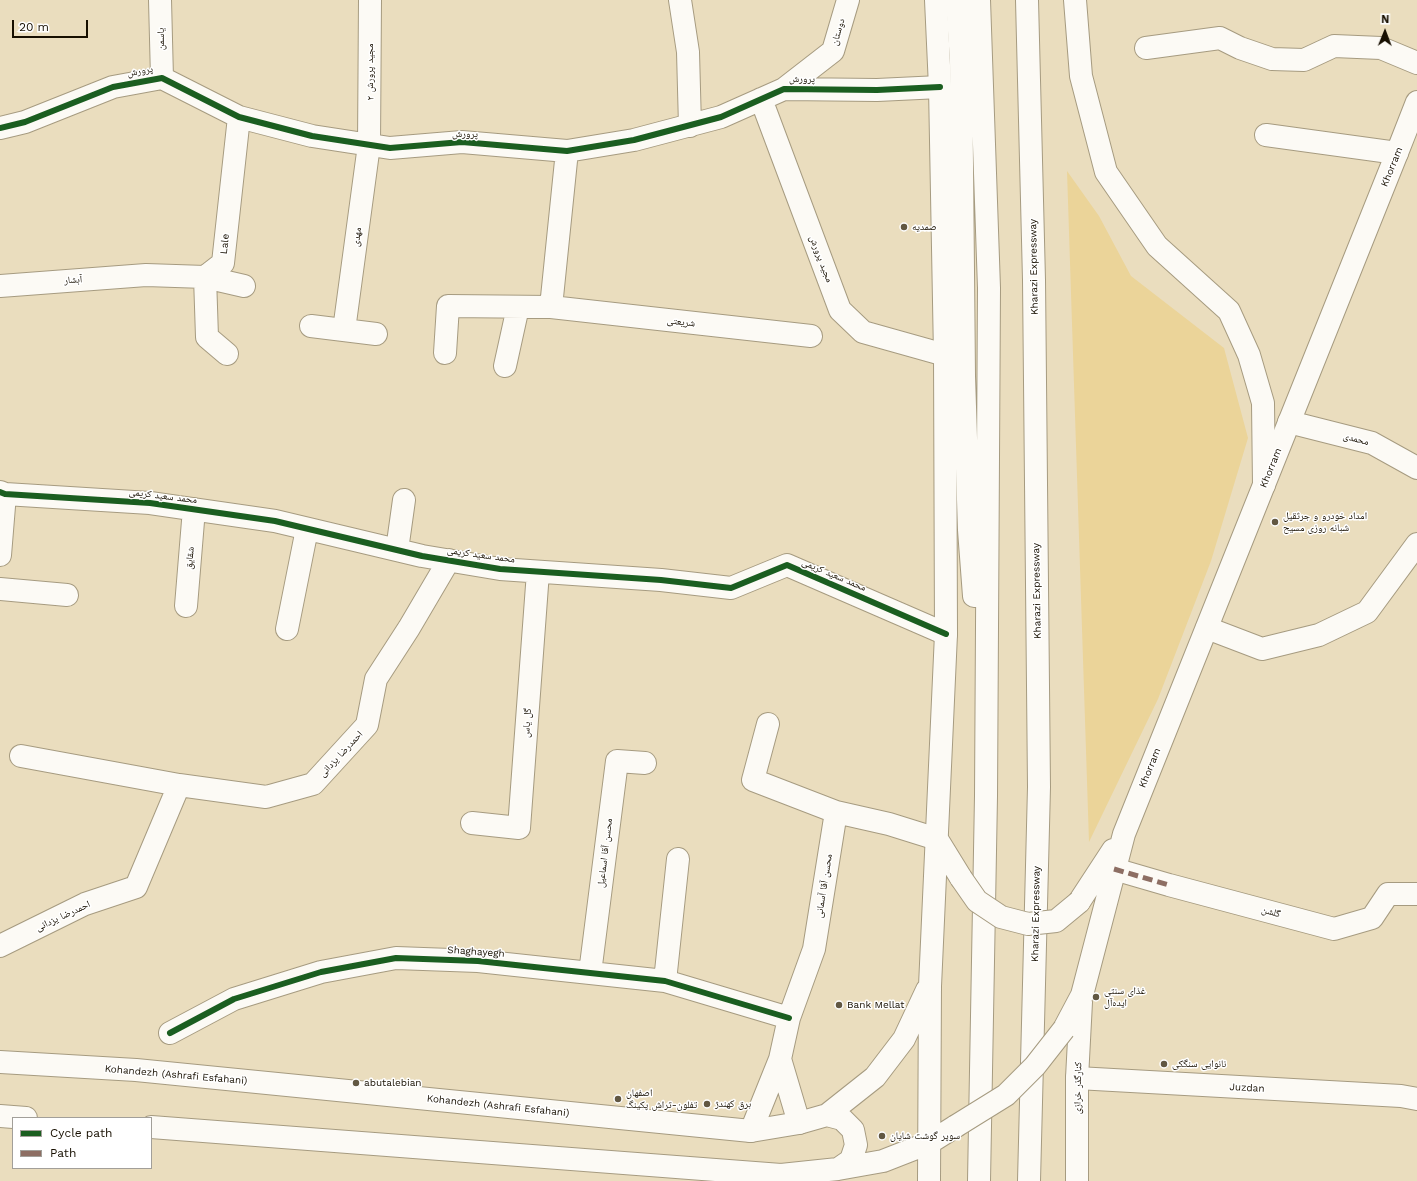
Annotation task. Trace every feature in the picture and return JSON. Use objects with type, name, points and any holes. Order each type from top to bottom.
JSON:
[{"type":"main road","name":"یاسمن","points":[[160,0],[162,78]]},
{"type":"main road","name":"مجید پرورش ۲","points":[[369,145],[370,0]]},
{"type":"main road","points":[[680,0],[688,52],[690,126]]},
{"type":"main road","name":"دوستان","points":[[784,88],[833,51],[848,0]]},
{"type":"main road","points":[[929,1181],[930,986],[946,634],[945,355],[940,87],[936,0]]},
{"type":"main road","points":[[957,0],[961,61],[964,376],[969,530],[986,729]]},
{"type":"main road","points":[[979,0],[989,288],[986,796],[979,1181]]},
{"type":"main road","name":"Kharazi Expressway","points":[[1027,0],[1034,280],[1039,787],[1029,1181]]},
{"type":"main road","points":[[1075,0],[1081,76],[1106,172],[1157,246],[1229,311],[1249,355],[1263,404],[1264,485]]},
{"type":"main road","points":[[1146,48],[1220,38],[1240,48],[1272,59],[1304,60],[1334,46],[1381,48],[1417,63]]},
{"type":"main road","name":"پرورش","points":[[0,128],[26,122],[113,86],[162,78],[239,117],[312,136],[390,148],[462,142],[567,151],[634,140],[690,126],[721,117],[784,88],[877,90],[940,87]]},
{"type":"main road","name":"مجید پرورش","points":[[761,99],[840,310],[863,332],[945,355]]},
{"type":"main road","name":"Khorram","points":[[1124,834],[1417,102]]},
{"type":"main road","name":"Lale","points":[[205,277],[223,263],[239,117]]},
{"type":"main road","points":[[1266,135],[1397,153]]},
{"type":"main road","name":"مهدی","points":[[344,330],[369,145]]},
{"type":"main road","points":[[551,307],[567,151]]},
{"type":"main road","name":"آبشار","points":[[0,286],[146,275],[205,277],[244,286]]},
{"type":"main road","points":[[205,277],[207,337],[227,354]]},
{"type":"main road","name":"شریعتی","points":[[446,353],[448,306],[551,307],[811,336]]},
{"type":"main road","points":[[505,366],[518,307]]},
{"type":"main road","points":[[311,326],[376,334]]},
{"type":"main road","name":"محمدی","points":[[1290,422],[1372,443],[1417,468]]},
{"type":"main road","points":[[0,555],[3,493]]},
{"type":"main road","name":"محمد سعید کریمی","points":[[3,493],[150,503],[275,520],[397,550],[500,569],[661,580],[731,588],[787,565],[946,634]]},
{"type":"main road","points":[[397,550],[404,500]]},
{"type":"main road","name":"شقایق","points":[[186,606],[194,509]]},
{"type":"main road","points":[[287,629],[307,529]]},
{"type":"main road","points":[[1207,628],[1262,649],[1319,635],[1367,612],[1417,544]]},
{"type":"main road","name":"احمدرضا یزدانی","points":[[21,756],[179,785],[266,797],[313,784],[367,725],[376,679],[409,628],[449,560]]},
{"type":"main road","name":"گل یاس","points":[[472,823],[519,828],[538,572]]},
{"type":"main road","points":[[0,589],[67,596]]},
{"type":"main road","points":[[768,724],[753,780],[836,812],[889,824],[937,839],[961,878],[978,901],[1001,917],[1028,924],[1056,921],[1079,902],[1124,834]]},
{"type":"main road","name":"محسن آقا اسماعیل","points":[[590,973],[617,761],[645,764]]},
{"type":"main road","name":"احمدرضا یزدانی","points":[[0,946],[85,904],[136,887],[179,785]]},
{"type":"main road","name":"محسن آقا آسمانی","points":[[751,1131],[780,1059],[789,1018],[814,949],[836,812]]},
{"type":"main road","points":[[152,1127],[786,1178],[883,1161],[929,1143],[1006,1095],[1035,1066],[1064,1029],[1082,994],[1124,834]]},
{"type":"main road","points":[[665,981],[678,859]]},
{"type":"main road","name":"گلشن","points":[[1114,869],[1334,929],[1372,918],[1388,894],[1417,894]]},
{"type":"main road","name":"Shaghayegh","points":[[170,1033],[234,999],[321,972],[396,958],[478,961],[665,981],[789,1018]]},
{"type":"main road","name":"Kohandezh (Ashrafi Esfahani)","points":[[0,1062],[143,1071],[751,1131],[799,1123],[826,1115],[875,1078],[904,1039],[930,986]]},
{"type":"main road","name":"کنارگذر خرازی","points":[[1077,1181],[1077,1078],[1082,994]]},
{"type":"main road","points":[[780,1059],[799,1123]]},
{"type":"main road","name":"Juzdan","points":[[1077,1078],[1393,1096],[1417,1099]]},
{"type":"main road","points":[[826,1115],[842,1119],[853,1130],[856,1145],[851,1160],[838,1169]]},
{"type":"main road","points":[[0,1116],[13,1117]]},
{"type":"shaded area","points":[[1067,171],[1099,216],[1131,276],[1224,348],[1248,438],[1211,561],[1158,699],[1089,842]]},
{"type":"marked path","points":[[1114,869],[1169,885]]},
{"type":"cycle path","points":[[0,128],[25,122],[113,87],[162,78],[239,117],[312,136],[390,148],[462,142],[567,151],[634,140],[721,117],[784,89],[877,90],[940,87]]},
{"type":"cycle path","points":[[0,492],[5,494],[150,503],[275,521],[422,556],[500,569],[661,580],[731,588],[787,565],[946,634]]},
{"type":"cycle path","points":[[170,1033],[234,999],[321,972],[396,958],[478,961],[665,981],[789,1018]]},
{"type":"place","name":"صمدیه","points":[[904,227]]},
{"type":"place","name":"امداد خودرو و جرثقیل شبانه روزی مسیح","points":[[1275,522]]},
{"type":"place","name":"غذای سنتی ایده‌آل","points":[[1096,997]]},
{"type":"place","name":"Bank Mellat","points":[[839,1005]]},
{"type":"place","name":"نانوایی سنگکی","points":[[1164,1064]]},
{"type":"place","name":"abutalebian","points":[[356,1083]]},
{"type":"place","name":"اصفهان تفلون-تراش پکینگ","points":[[618,1099]]},
{"type":"place","name":"برق کهندژ","points":[[707,1104]]},
{"type":"place","name":"سوپر گوشت شایان","points":[[882,1136]]}]
